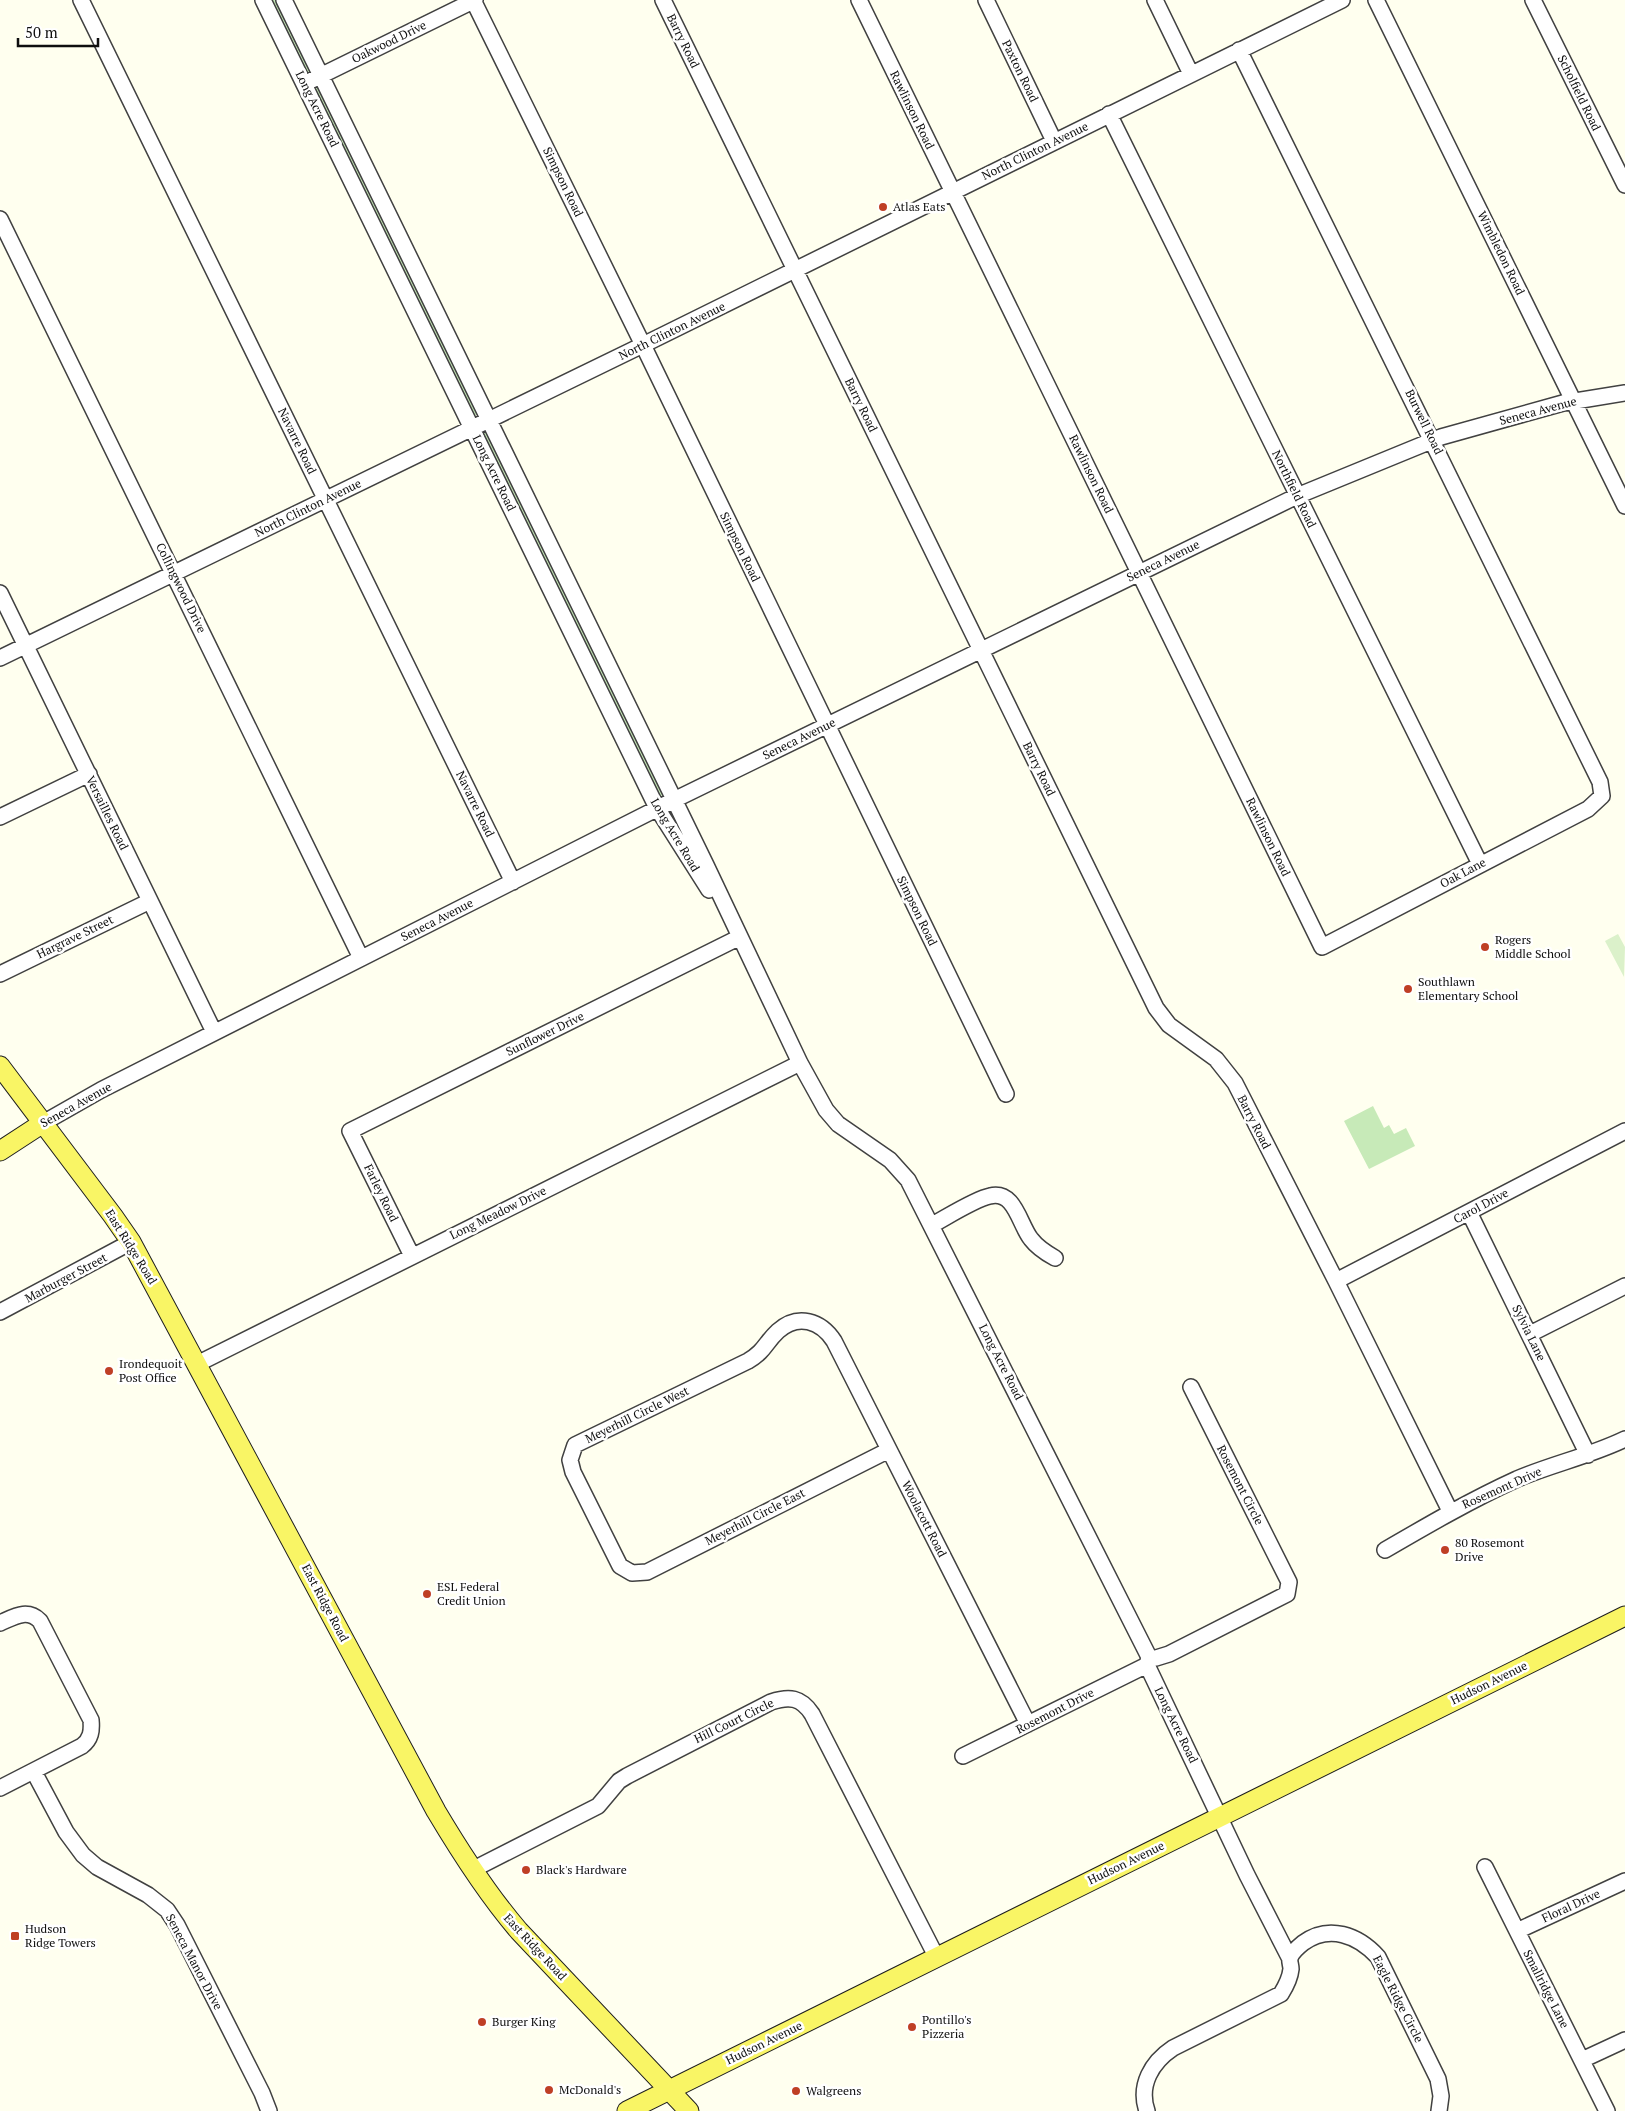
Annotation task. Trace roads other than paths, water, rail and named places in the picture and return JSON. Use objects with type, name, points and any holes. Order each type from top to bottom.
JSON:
[{"type":"main road","name":"East Ridge Road","points":[[0,1066],[131,1242],[436,1811],[472,1870],[519,1931],[689,2111]]},
{"type":"main road","name":"Seneca Avenue","points":[[0,1151],[42,1123]]},
{"type":"main road","name":"Hudson Avenue","points":[[628,2111],[1625,1616]]},
{"type":"street","name":"Navarre Road","points":[[81,0],[512,882]]},
{"type":"street","name":"Long Acre Road","points":[[263,0],[472,427],[665,804],[740,937],[800,1063],[826,1110],[838,1124],[900,1169],[932,1225],[1148,1661],[1220,1817]]},
{"type":"street","name":"Long Acre Road","points":[[284,0],[488,419],[665,804]]},
{"type":"street","name":"Oakwood Drive","points":[[304,84],[474,0]]},
{"type":"street","name":"Simpson Road","points":[[474,0],[1006,1094]]},
{"type":"street","name":"Barry Road","points":[[663,0],[1156,1008],[1168,1025],[1205,1050],[1229,1074],[1336,1282],[1450,1511]]},
{"type":"street","name":"Rawlinson Road","points":[[859,0],[1322,947]]},
{"type":"street","name":"Paxton Road","points":[[986,0],[1054,141]]},
{"type":"street","points":[[1155,0],[1191,74]]},
{"type":"street","name":"North Clinton Avenue","points":[[0,658],[643,345],[1342,0]]},
{"type":"street","name":"Wimbledon Road","points":[[1376,0],[1625,506]]},
{"type":"street","name":"Scholfield Road","points":[[1533,0],[1625,185]]},
{"type":"street","name":"Burwell Road","points":[[1239,50],[1600,782],[1602,796]]},
{"type":"street","name":"Northfield Road","points":[[1109,114],[1480,864]]},
{"type":"street","name":"Collingwood Drive","points":[[0,219],[361,958]]},
{"type":"street","name":"Seneca Avenue","points":[[42,1123],[93,1094],[214,1032],[665,804],[1297,496],[1433,440],[1574,401],[1625,393]]},
{"type":"street","name":"Versailles Road","points":[[0,593],[214,1032]]},
{"type":"street","points":[[0,817],[89,774]]},
{"type":"street","name":"Oak Lane","points":[[1322,947],[1588,809],[1602,796]]},
{"type":"street","name":"Hargrave Street","points":[[0,974],[150,901]]},
{"type":"street","name":"Sunflower Drive","points":[[350,1131],[740,937]]},
{"type":"street","name":"Long Meadow Drive","points":[[197,1364],[800,1063]]},
{"type":"street","name":"Farley Road","points":[[350,1131],[412,1256]]},
{"type":"street","name":"Carol Drive","points":[[1336,1282],[1625,1131]]},
{"type":"street","points":[[932,1225],[988,1196],[999,1194],[1008,1199],[1030,1239],[1055,1258]]},
{"type":"street","name":"Sylvia Lane","points":[[1469,1212],[1588,1455]]},
{"type":"street","name":"Marburger Street","points":[[0,1312],[131,1242]]},
{"type":"street","points":[[1530,1334],[1625,1286]]},
{"type":"street","name":"Woolacott Road","points":[[811,1322],[824,1328],[834,1341],[1028,1724]]},
{"type":"street","name":"Meyerhill Circle West","points":[[620,1566],[573,1472],[570,1460],[575,1445],[748,1361],[760,1354],[772,1338],[786,1326],[794,1323],[811,1322]]},
{"type":"street","name":"Rosemont Circle","points":[[1191,1387],[1290,1582]]},
{"type":"street","name":"Rosemont Drive","points":[[1385,1550],[1450,1511],[1518,1479],[1588,1455],[1625,1439]]},
{"type":"street","name":"Meyerhill Circle East","points":[[620,1566],[632,1573],[647,1572],[889,1450]]},
{"type":"street","name":"Rosemont Drive","points":[[964,1756],[1148,1661],[1169,1654],[1287,1594],[1290,1582]]},
{"type":"street","points":[[0,1623],[25,1613],[33,1615],[40,1620],[91,1720],[91,1734],[86,1743],[34,1772],[0,1788]]},
{"type":"street","name":"Hill Court Circle","points":[[472,1870],[598,1806],[619,1781],[668,1753],[771,1702],[784,1698],[793,1699],[806,1706],[812,1714],[937,1958]]},
{"type":"street","name":"Seneca Manor Drive","points":[[34,1772],[66,1832],[82,1855],[103,1871],[148,1895],[167,1910],[188,1946],[262,2093],[269,2111]]},
{"type":"street","points":[[1147,2111],[1144,2099],[1147,2080],[1150,2071],[1160,2058],[1173,2048],[1280,1994],[1289,1979],[1290,1959],[1220,1817]]},
{"type":"street","name":"Smallridge Lane","points":[[1485,1867],[1607,2111]]},
{"type":"street","name":"Floral Drive","points":[[1517,1931],[1625,1880]]},
{"type":"street","name":"Eagle Ridge Circle","points":[[1290,1959],[1299,1946],[1307,1940],[1318,1935],[1331,1933],[1341,1933],[1352,1937],[1371,1949],[1378,1957],[1438,2079],[1441,2096],[1439,2111]]},
{"type":"street","points":[[1582,2060],[1625,2040]]},
{"type":"place","name":"Atlas Eats","points":[[883,207]]},
{"type":"place","name":"Rogers Middle School","points":[[1485,947]]},
{"type":"place","name":"Southlawn Elementary School","points":[[1408,989]]},
{"type":"place","name":"Irondequoit Post Office","points":[[109,1371]]},
{"type":"place","name":"80 Rosemont Drive","points":[[1445,1550]]},
{"type":"place","name":"ESL Federal Credit Union","points":[[427,1594]]},
{"type":"place","name":"Black's Hardware","points":[[526,1870]]},
{"type":"place","name":"Hudson Ridge Towers","points":[[15,1936]]},
{"type":"place","name":"Burger King","points":[[482,2022]]},
{"type":"place","name":"Pontillo's Pizzeria","points":[[912,2027]]},
{"type":"place","name":"McDonald's","points":[[549,2090]]},
{"type":"place","name":"Walgreens","points":[[796,2091]]}]
